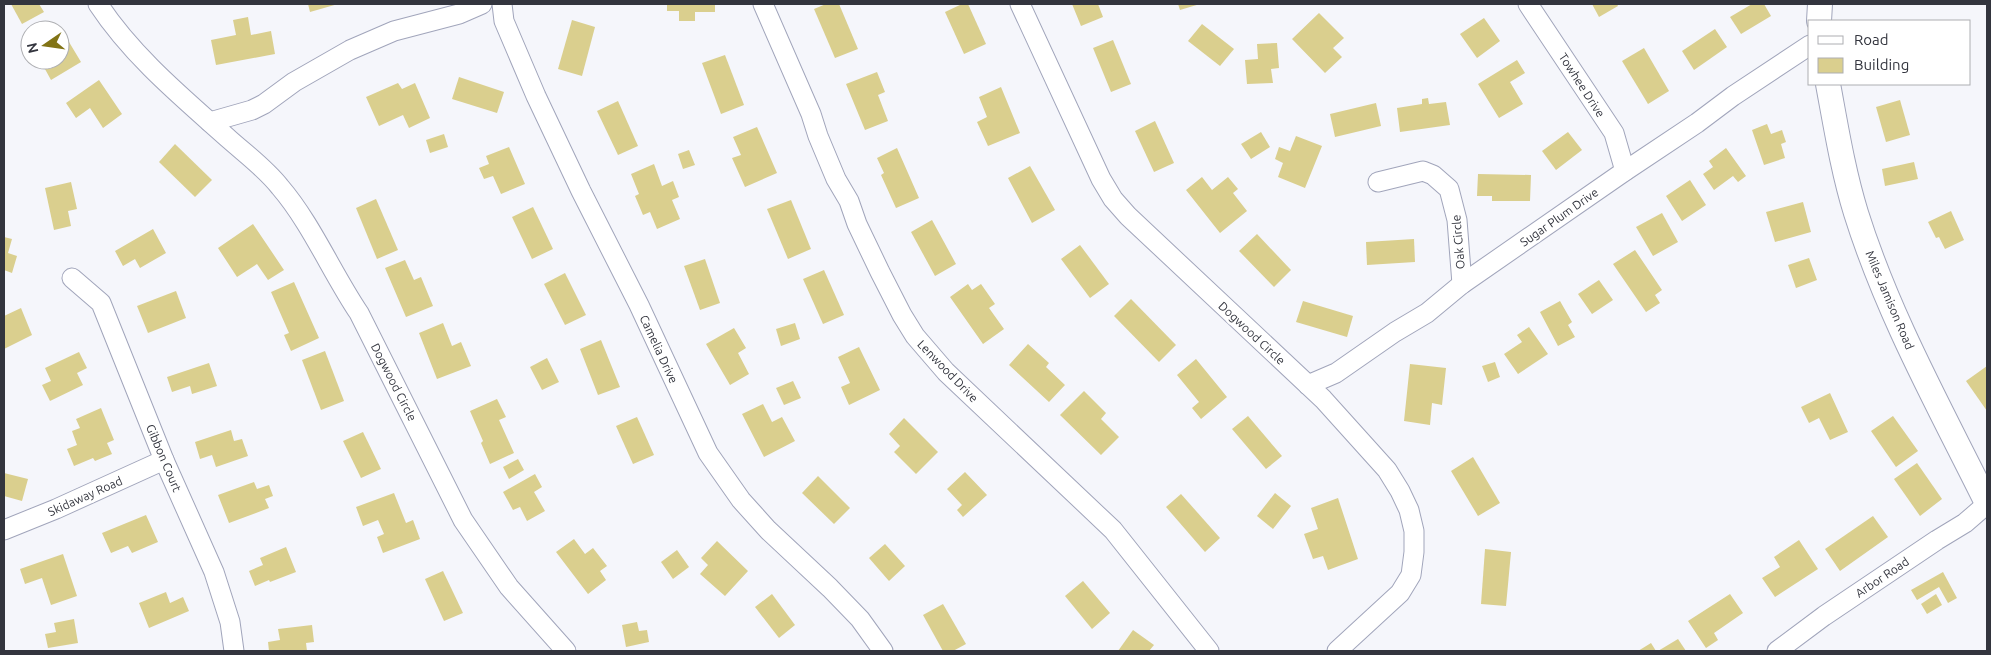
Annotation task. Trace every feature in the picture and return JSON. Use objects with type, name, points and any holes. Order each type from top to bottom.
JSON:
[{"type":"main road","points":[[1819,20],[1820,4]]},
{"type":"main road","name":"Miles Jamison Road","points":[[1828,85],[1856,212],[1882,287],[1914,357],[1987,504]]},
{"type":"street","name":"Dogwood Circle","points":[[98,4],[108,20],[139,57],[264,170],[296,207],[359,313],[463,520],[509,587],[566,651]]},
{"type":"street","points":[[210,122],[252,110],[264,104],[294,82],[350,50],[394,31],[459,14],[482,4]]},
{"type":"street","name":"Camelia Drive","points":[[502,4],[504,21],[536,96],[581,191],[639,305],[708,453],[741,500],[768,530],[860,619],[883,651]]},
{"type":"street","name":"Lenwood Drive","points":[[763,4],[811,114],[836,179],[849,202],[857,224],[880,272],[915,336],[946,372],[1113,530],[1209,651]]},
{"type":"street","name":"Dogwood Circle","points":[[1020,4],[1101,179],[1113,199],[1146,233],[1323,399],[1387,470],[1409,510],[1414,531],[1411,575],[1400,593],[1337,651]]},
{"type":"street","name":"Towhee Drive","points":[[1528,4],[1614,133],[1624,171]]},
{"type":"street","name":"Sugar Plum Drive","points":[[1308,385],[1336,373],[1369,352],[1395,332],[1428,313],[1462,284],[1808,46]]},
{"type":"street","name":"Oak Circle","points":[[1378,182],[1423,171],[1434,175],[1449,189],[1457,220],[1462,284]]},
{"type":"street","name":"Gibbon Court","points":[[72,278],[101,303],[164,460],[214,572],[230,622],[234,651]]},
{"type":"street","name":"Skidaway Road","points":[[4,530],[56,509],[164,460]]},
{"type":"street","name":"Arbor Road","points":[[1777,651],[1824,616],[1965,523],[1987,504]]},
{"type":"building","points":[[11,4],[39,4],[44,12],[29,20],[20,20]]},
{"type":"building","points":[[308,4],[338,4],[310,12]]},
{"type":"building","points":[[667,4],[715,4],[715,12],[695,12],[695,21],[679,21],[679,11],[667,11]]},
{"type":"building","points":[[826,4],[839,4],[858,49],[835,58],[814,9]]},
{"type":"building","points":[[962,4],[968,4],[986,44],[964,54],[945,12]]},
{"type":"building","points":[[1072,4],[1098,4],[1103,17],[1081,26]]},
{"type":"building","points":[[1178,4],[1200,4],[1180,10]]},
{"type":"building","points":[[1592,4],[1617,4],[1618,6],[1599,17]]},
{"type":"building","points":[[1752,4],[1764,4],[1771,16],[1741,34],[1730,17]]},
{"type":"building","points":[[1319,13],[1344,38],[1333,48],[1342,57],[1325,73],[1292,39]]},
{"type":"building","points":[[248,17],[251,35],[271,31],[275,54],[216,65],[211,40],[236,35],[233,20]]},
{"type":"building","points":[[1484,18],[1500,41],[1477,58],[1460,34]]},
{"type":"building","points":[[572,20],[595,27],[582,76],[558,69]]},
{"type":"building","points":[[1202,24],[1234,49],[1220,66],[1188,41]]},
{"type":"building","points":[[1715,29],[1727,47],[1694,70],[1682,51]]},
{"type":"building","points":[[1113,40],[1131,84],[1111,92],[1093,48]]},
{"type":"building","points":[[1277,43],[1279,68],[1271,69],[1273,83],[1247,84],[1245,60],[1258,59],[1257,44]]},
{"type":"building","points":[[70,44],[81,62],[70,69]]},
{"type":"building","points":[[1644,48],[1669,91],[1648,104],[1622,61]]},
{"type":"building","points":[[725,55],[744,105],[721,114],[702,63]]},
{"type":"building","points":[[1517,60],[1525,73],[1510,82],[1523,104],[1499,118],[1478,84]]},
{"type":"building","points":[[46,70],[68,70],[51,80]]},
{"type":"building","points":[[877,72],[885,92],[878,95],[888,121],[865,130],[846,84]]},
{"type":"building","points":[[459,77],[504,92],[497,113],[452,99]]},
{"type":"building","points":[[99,80],[122,114],[103,128],[90,108],[76,118],[66,103]]},
{"type":"building","points":[[398,83],[402,89],[415,83],[430,118],[409,128],[403,115],[379,126],[366,97]]},
{"type":"building","points":[[1001,87],[1020,133],[988,146],[977,122],[987,117],[979,97]]},
{"type":"building","points":[[1428,98],[1429,104],[1446,102],[1450,125],[1400,132],[1397,108],[1422,104],[1422,99]]},
{"type":"building","points":[[1900,100],[1910,135],[1886,142],[1876,107]]},
{"type":"building","points":[[618,101],[638,146],[618,155],[597,111]]},
{"type":"building","points":[[1376,103],[1381,126],[1335,137],[1330,114]]},
{"type":"building","points":[[1155,121],[1174,163],[1154,172],[1135,131]]},
{"type":"building","points":[[1767,124],[1771,134],[1782,130],[1786,142],[1781,144],[1785,158],[1764,165],[1752,130]]},
{"type":"building","points":[[757,127],[777,173],[745,187],[732,158],[741,155],[733,137]]},
{"type":"building","points":[[1261,132],[1270,147],[1251,159],[1241,144]]},
{"type":"building","points":[[1568,132],[1582,150],[1556,170],[1542,151]]},
{"type":"building","points":[[444,134],[448,147],[430,153],[426,140]]},
{"type":"building","points":[[1296,136],[1322,146],[1305,188],[1278,177],[1283,163],[1275,159],[1279,147],[1290,151]]},
{"type":"building","points":[[175,144],[212,180],[195,197],[159,162]]},
{"type":"building","points":[[509,147],[525,184],[501,194],[493,176],[484,179],[479,168],[489,164],[486,156]]},
{"type":"building","points":[[897,148],[919,198],[896,208],[881,175],[884,173],[877,158]]},
{"type":"building","points":[[1726,148],[1746,176],[1738,182],[1733,176],[1714,190],[1703,174],[1713,167],[1709,161]]},
{"type":"building","points":[[689,150],[695,165],[683,169],[678,154]]},
{"type":"building","points":[[1914,162],[1918,179],[1885,186],[1882,169]]},
{"type":"building","points":[[654,164],[662,186],[673,181],[679,197],[672,200],[680,219],[657,229],[650,212],[643,215],[635,196],[639,194],[631,174]]},
{"type":"building","points":[[1030,166],[1055,210],[1032,223],[1008,178]]},
{"type":"building","points":[[1478,174],[1531,175],[1530,201],[1492,201],[1492,196],[1477,196]]},
{"type":"building","points":[[1202,177],[1212,190],[1228,177],[1238,189],[1233,193],[1247,211],[1220,233],[1186,190]]},
{"type":"building","points":[[1690,180],[1706,205],[1682,221],[1666,196]]},
{"type":"building","points":[[71,182],[77,209],[68,211],[71,226],[54,230],[45,188]]},
{"type":"building","points":[[376,199],[398,250],[377,259],[356,208]]},
{"type":"building","points":[[791,200],[811,249],[788,259],[767,209]]},
{"type":"building","points":[[1803,202],[1811,232],[1775,242],[1766,212]]},
{"type":"building","points":[[533,207],[553,249],[532,259],[512,217]]},
{"type":"building","points":[[1951,211],[1964,240],[1945,249],[1939,237],[1936,238],[1928,222]]},
{"type":"building","points":[[1662,213],[1678,242],[1653,256],[1636,227]]},
{"type":"building","points":[[932,220],[956,264],[935,276],[911,232]]},
{"type":"building","points":[[253,224],[284,270],[268,280],[257,264],[237,277],[218,248]]},
{"type":"building","points":[[153,229],[166,253],[140,268],[135,259],[123,266],[115,251]]},
{"type":"building","points":[[1257,234],[1291,270],[1274,287],[1239,251]]},
{"type":"building","points":[[4,237],[12,239],[8,253],[17,256],[12,273],[4,270]]},
{"type":"building","points":[[1414,239],[1415,262],[1367,265],[1366,242]]},
{"type":"building","points":[[1080,245],[1109,284],[1090,298],[1061,259]]},
{"type":"building","points":[[1635,250],[1662,290],[1655,295],[1660,303],[1646,312],[1613,264]]},
{"type":"building","points":[[1809,258],[1817,280],[1796,288],[1788,265]]},
{"type":"building","points":[[705,259],[720,303],[700,310],[684,266]]},
{"type":"building","points":[[405,260],[414,280],[421,277],[433,306],[406,317],[385,268]]},
{"type":"building","points":[[824,270],[844,315],[823,324],[803,279]]},
{"type":"building","points":[[565,273],[586,315],[565,325],[544,284]]},
{"type":"building","points":[[1599,280],[1613,300],[1592,314],[1578,294]]},
{"type":"building","points":[[294,282],[319,338],[291,351],[284,335],[289,333],[271,292]]},
{"type":"building","points":[[968,284],[972,290],[981,284],[995,304],[989,308],[1004,329],[983,344],[950,297]]},
{"type":"building","points":[[176,291],[186,318],[148,333],[137,306]]},
{"type":"building","points":[[1131,299],[1176,345],[1159,362],[1114,316]]},
{"type":"building","points":[[1303,301],[1353,316],[1347,337],[1296,322]]},
{"type":"building","points":[[1560,301],[1572,322],[1568,325],[1575,337],[1558,346],[1540,312]]},
{"type":"building","points":[[21,308],[32,335],[4,349],[4,316]]},
{"type":"building","points":[[443,323],[452,346],[461,342],[471,366],[437,379],[419,333]]},
{"type":"building","points":[[795,323],[800,339],[781,346],[776,329]]},
{"type":"building","points":[[1529,327],[1548,354],[1518,374],[1504,354],[1522,342],[1517,335]]},
{"type":"building","points":[[734,328],[746,348],[738,353],[749,374],[730,385],[706,344]]},
{"type":"building","points":[[601,340],[620,387],[598,395],[580,349]]},
{"type":"building","points":[[1028,344],[1049,363],[1046,367],[1065,385],[1049,402],[1009,365]]},
{"type":"building","points":[[859,347],[880,390],[849,405],[841,387],[850,383],[838,357]]},
{"type":"building","points":[[325,351],[344,401],[321,410],[302,360]]},
{"type":"building","points":[[79,352],[87,368],[77,373],[83,385],[50,401],[42,385],[51,381],[45,368]]},
{"type":"building","points":[[547,358],[559,382],[542,390],[530,367]]},
{"type":"building","points":[[1196,359],[1227,397],[1201,419],[1192,408],[1199,402],[1177,375]]},
{"type":"building","points":[[1495,362],[1500,377],[1488,382],[1482,366]]},
{"type":"building","points":[[209,363],[217,386],[192,394],[190,386],[172,392],[167,377]]},
{"type":"building","points":[[1410,364],[1446,368],[1442,405],[1432,403],[1430,425],[1404,421]]},
{"type":"building","points":[[1987,366],[1987,411],[1966,381]]},
{"type":"building","points":[[793,381],[801,398],[784,405],[776,388]]},
{"type":"building","points":[[1084,391],[1106,413],[1101,419],[1119,437],[1101,455],[1060,415]]},
{"type":"building","points":[[1830,393],[1848,432],[1830,440],[1819,418],[1809,423],[1801,407]]},
{"type":"building","points":[[497,399],[506,417],[499,420],[514,453],[490,464],[481,443],[483,441],[470,411]]},
{"type":"building","points":[[763,404],[772,422],[782,417],[795,441],[764,457],[742,414]]},
{"type":"building","points":[[101,408],[114,440],[107,443],[112,454],[95,461],[93,458],[74,466],[67,449],[77,445],[72,431],[80,428],[76,419]]},
{"type":"building","points":[[1248,416],[1282,456],[1266,469],[1232,429]]},
{"type":"building","points":[[1893,416],[1918,451],[1896,467],[1871,431]]},
{"type":"building","points":[[637,417],[654,455],[633,464],[616,426]]},
{"type":"building","points":[[904,418],[938,452],[916,474],[894,452],[900,446],[889,434]]},
{"type":"building","points":[[231,430],[234,441],[242,439],[248,456],[216,467],[212,455],[200,459],[195,442]]},
{"type":"building","points":[[363,432],[381,469],[361,478],[343,441]]},
{"type":"building","points":[[1473,457],[1500,503],[1478,516],[1451,471]]},
{"type":"building","points":[[518,459],[524,470],[509,479],[503,467]]},
{"type":"building","points":[[1917,463],[1942,499],[1920,516],[1894,479]]},
{"type":"building","points":[[965,472],[987,495],[963,517],[957,510],[962,505],[947,489]]},
{"type":"building","points":[[4,473],[28,479],[22,501],[4,496]]},
{"type":"building","points":[[535,474],[542,487],[534,492],[545,511],[527,521],[520,507],[513,510],[503,492]]},
{"type":"building","points":[[818,476],[850,508],[834,524],[802,493]]},
{"type":"building","points":[[254,482],[257,489],[269,485],[273,496],[265,499],[269,508],[229,523],[218,495]]},
{"type":"building","points":[[394,493],[406,523],[413,520],[420,539],[383,553],[377,537],[384,534],[378,520],[363,526],[356,507]]},
{"type":"building","points":[[1275,493],[1291,506],[1273,529],[1257,516]]},
{"type":"building","points":[[1181,494],[1220,538],[1205,552],[1166,507]]},
{"type":"building","points":[[1338,498],[1358,559],[1328,570],[1323,556],[1313,559],[1304,534],[1318,529],[1311,508]]},
{"type":"building","points":[[146,515],[158,542],[132,553],[128,546],[111,553],[102,533]]},
{"type":"building","points":[[1873,516],[1888,537],[1840,571],[1825,549]]},
{"type":"building","points":[[574,539],[585,554],[593,548],[607,566],[600,571],[606,580],[588,594],[556,552]]},
{"type":"building","points":[[1799,540],[1818,569],[1775,597],[1762,578],[1780,567],[1774,557]]},
{"type":"building","points":[[717,541],[748,571],[725,596],[700,574],[708,565],[701,558]]},
{"type":"building","points":[[885,544],[905,566],[889,581],[869,558]]},
{"type":"building","points":[[286,547],[296,572],[255,586],[249,571],[263,565],[260,558]]},
{"type":"building","points":[[1485,549],[1511,552],[1506,606],[1481,604]]},
{"type":"building","points":[[677,550],[689,567],[673,579],[661,562]]},
{"type":"building","points":[[63,554],[77,596],[51,605],[42,578],[25,584],[20,569]]},
{"type":"building","points":[[443,571],[463,613],[444,621],[425,579]]},
{"type":"building","points":[[1943,572],[1957,598],[1948,603],[1939,587],[1917,600],[1911,590]]},
{"type":"building","points":[[1083,581],[1110,613],[1092,629],[1065,596]]},
{"type":"building","points":[[166,592],[170,603],[183,597],[189,611],[149,628],[139,603]]},
{"type":"building","points":[[772,594],[795,625],[779,638],[755,607]]},
{"type":"building","points":[[1730,594],[1743,613],[1714,633],[1718,640],[1706,648],[1688,621]]},
{"type":"building","points":[[1936,594],[1942,605],[1927,614],[1921,604]]},
{"type":"building","points":[[943,604],[966,644],[953,651],[943,651],[923,615]]},
{"type":"building","points":[[74,619],[78,643],[48,648],[45,634],[56,632],[54,623]]},
{"type":"building","points":[[637,622],[639,631],[647,630],[649,642],[626,647],[622,625]]},
{"type":"building","points":[[312,625],[314,642],[306,643],[307,651],[269,651],[268,642],[280,640],[278,629]]},
{"type":"building","points":[[1133,630],[1154,645],[1149,651],[1118,651]]},
{"type":"building","points":[[1678,639],[1686,651],[1658,651]]},
{"type":"building","points":[[1651,643],[1656,651],[1638,651]]}]
